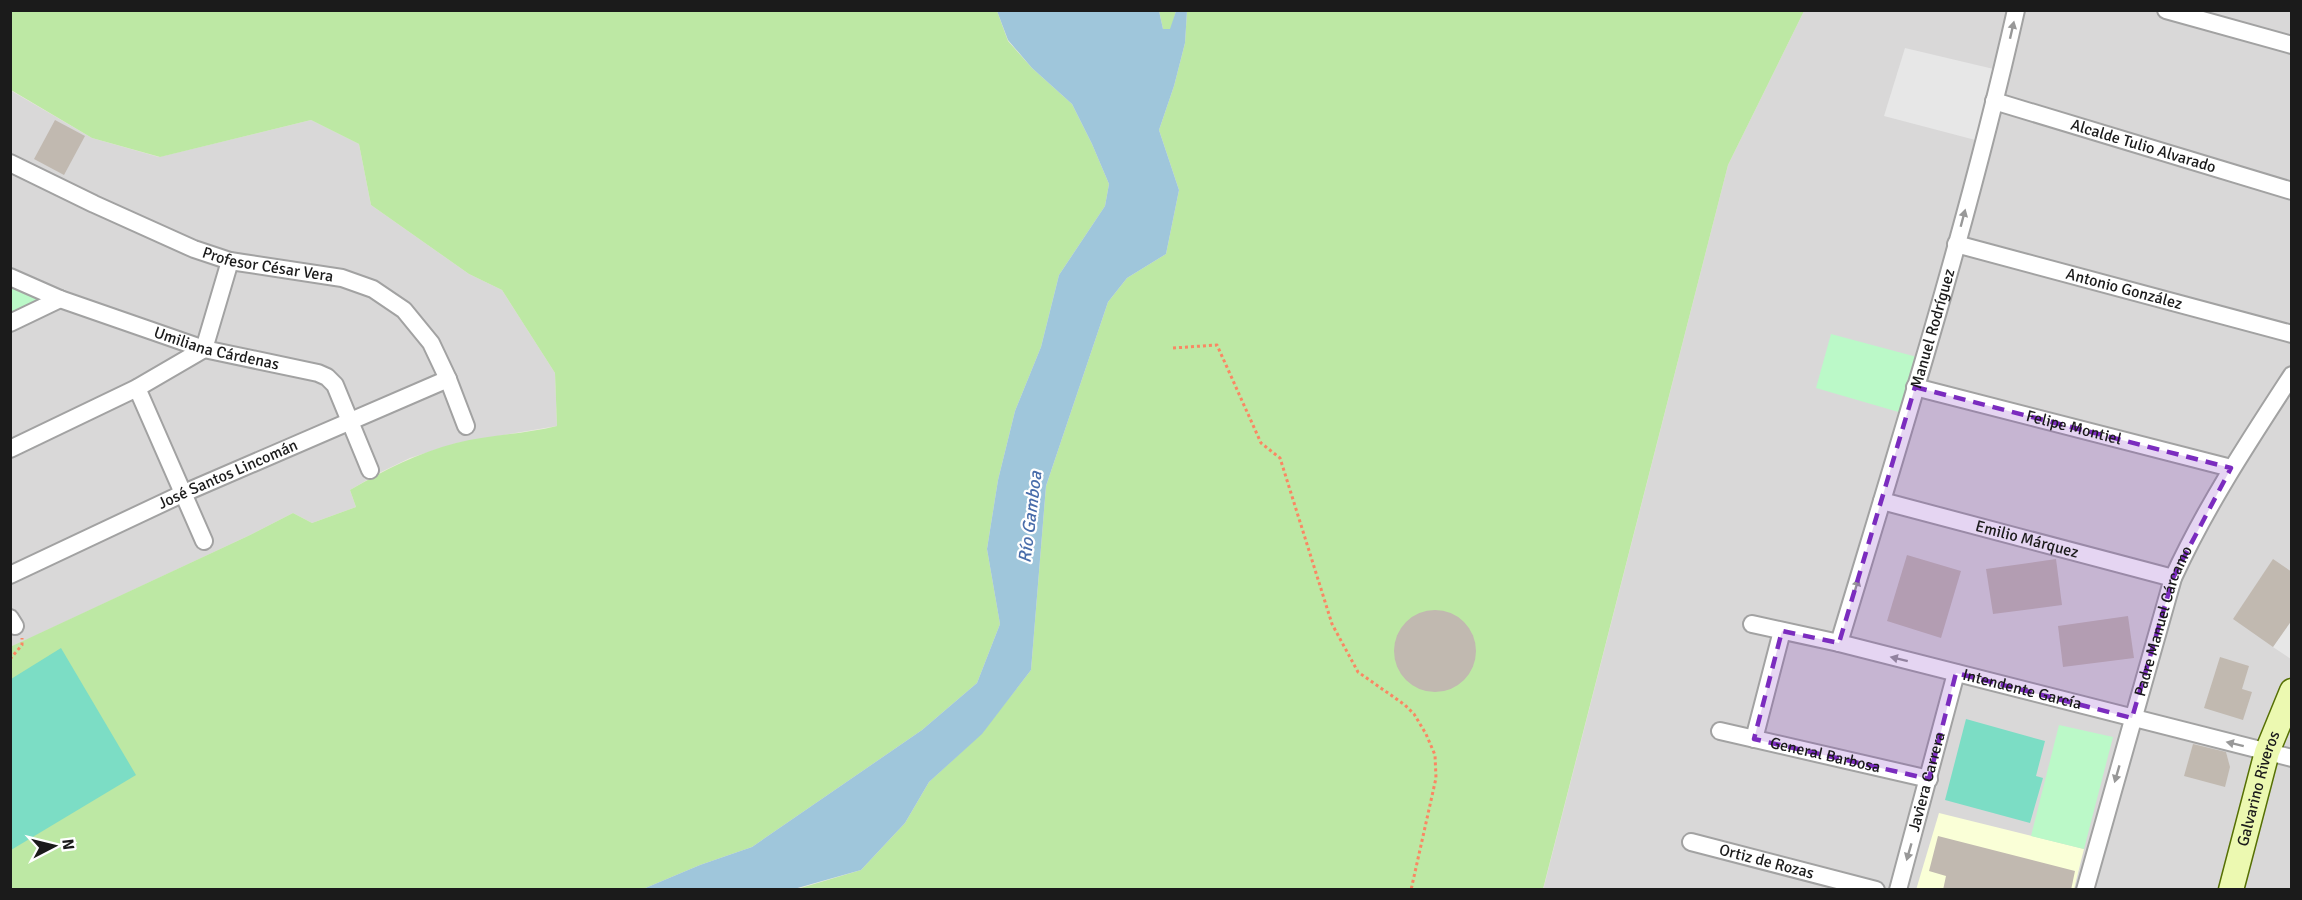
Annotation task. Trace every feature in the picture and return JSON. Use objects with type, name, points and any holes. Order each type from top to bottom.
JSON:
[{"type":"main road","name":"Galvarino Riveros","points":[[2231,890],[2267,752],[2292,691]]},
{"type":"street","name":"Manuel Rodríguez","points":[[1839,643],[1956,244],[2016,10]]},
{"type":"street","points":[[2166,10],[2292,45]]},
{"type":"street","name":"Alcalde Tulio Alvarado","points":[[1994,101],[2292,191]]},
{"type":"street","name":"Profesor César Vera","points":[[12,166],[194,249],[230,261],[342,278],[373,289],[404,310],[431,344],[448,379],[466,426]]},
{"type":"street","name":"Antonio González","points":[[1956,244],[2292,334]]},
{"type":"street","points":[[10,449],[137,388],[204,349],[230,261]]},
{"type":"street","name":"Umiliana Cárdenas","points":[[10,277],[60,299],[204,349],[327,376],[334,385],[370,470]]},
{"type":"street","points":[[10,323],[60,299]]},
{"type":"street","name":"Padre Manuel Cárcamo","points":[[2085,890],[2173,578],[2195,530],[2231,468],[2292,375]]},
{"type":"street","name":"José Santos Lincomán","points":[[10,575],[184,493],[448,379]]},
{"type":"street","name":"Felipe Montiel","points":[[1915,387],[2231,468]]},
{"type":"street","points":[[137,388],[204,541]]},
{"type":"street","name":"Emilio Márquez","points":[[1882,501],[2173,578]]},
{"type":"street","name":"Intendente García","points":[[1752,624],[1839,643],[2292,758]]},
{"type":"street","points":[[1754,739],[1782,631]]},
{"type":"street","name":"Javiera Carrera","points":[[1898,890],[1956,673]]},
{"type":"street","name":"General Barbosa","points":[[1720,731],[1929,779]]},
{"type":"street","name":"Ortiz de Rozas","points":[[1691,842],[1876,890]]},
{"type":"path","points":[[1173,348],[1216,345],[1261,443],[1280,458],[1332,624],[1358,672],[1405,705],[1414,714],[1426,734],[1435,755],[1436,778],[1411,890]]},
{"type":"highlighted area","points":[[1915,387],[2231,468],[2173,578],[2132,718],[1956,673],[1929,779],[1754,739],[1782,631],[1839,643]]},
{"type":"shaded area","points":[[1804,11],[2291,11],[2291,889],[1543,890],[1728,165]]},
{"type":"shaded area","points":[[1905,48],[2002,71],[1983,142],[1884,116]]},
{"type":"shaded area","points":[[10,90],[92,138],[159,157],[311,120],[359,144],[371,205],[469,274],[502,290],[555,373],[557,426],[457,443],[410,458],[350,490],[356,507],[312,523],[293,513],[11,647]]},
{"type":"shaded area","points":[[11,279],[54,298],[11,320]]},
{"type":"shaded area","points":[[1831,334],[1917,357],[1902,413],[1816,388]]},
{"type":"shaded area","points":[[2291,620],[2291,659],[2273,647]]},
{"type":"shaded area","points":[[2059,725],[2113,737],[2084,849],[2031,836]]},
{"type":"shaded area","points":[[1939,813],[2084,849],[2074,889],[1916,890]]},
{"type":"green space","points":[[11,11],[997,11],[1008,41],[1032,68],[1072,104],[1109,184],[1105,206],[1059,275],[1041,347],[1015,411],[998,480],[987,549],[1000,624],[977,683],[922,730],[752,847],[700,865],[643,889],[11,889],[10,647],[293,513],[312,523],[356,507],[350,490],[415,457],[456,443],[557,426],[555,373],[502,290],[469,274],[371,205],[359,144],[311,120],[160,157],[92,138],[11,90]]},
{"type":"green space","points":[[1159,11],[1176,11],[1171,29],[1163,29]]},
{"type":"green space","points":[[1187,11],[1804,11],[1728,165],[1543,889],[794,890],[861,870],[905,823],[929,782],[981,734],[1031,670],[1046,486],[1108,302],[1127,278],[1166,254],[1179,190],[1159,130],[1185,43]]},
{"type":"green space","points":[[61,648],[136,775],[11,850],[11,679]]},
{"type":"green space","points":[[1966,719],[2045,741],[2036,776],[2043,778],[2030,823],[1945,800]]},
{"type":"water","name":"Río Gamboa","points":[[997,11],[1159,11],[1163,29],[1170,29],[1176,11],[1187,11],[1185,43],[1159,130],[1179,190],[1166,254],[1127,278],[1108,302],[1046,486],[1031,670],[982,734],[929,782],[905,823],[861,870],[794,889],[643,889],[700,865],[752,847],[922,730],[977,683],[1000,624],[987,549],[998,480],[1015,411],[1041,347],[1059,275],[1105,206],[1109,184],[1072,104],[1032,68],[1008,40]]},
{"type":"building","points":[[55,120],[85,136],[64,175],[34,159]]},
{"type":"building","points":[[1907,555],[1961,571],[1941,638],[1887,621]]},
{"type":"building","points":[[2056,559],[2062,605],[1993,614],[1986,569]]},
{"type":"building","points":[[2273,559],[2292,572],[2292,620],[2273,647],[2233,619]]},
{"type":"building","points":[[1427,610],[1443,610],[1458,617],[1469,628],[1476,643],[1473,667],[1464,680],[1443,692],[1427,692],[1412,685],[1401,674],[1394,659],[1394,643],[1401,628],[1412,617]]},
{"type":"building","points":[[2128,616],[2134,658],[2063,667],[2058,626]]},
{"type":"building","points":[[2220,657],[2249,666],[2242,689],[2252,692],[2243,720],[2204,708]]},
{"type":"building","points":[[2193,744],[2226,752],[2230,767],[2225,787],[2184,776]]},
{"type":"building","points":[[1938,836],[2075,871],[2071,890],[1943,890],[1946,876],[1929,871]]}]
